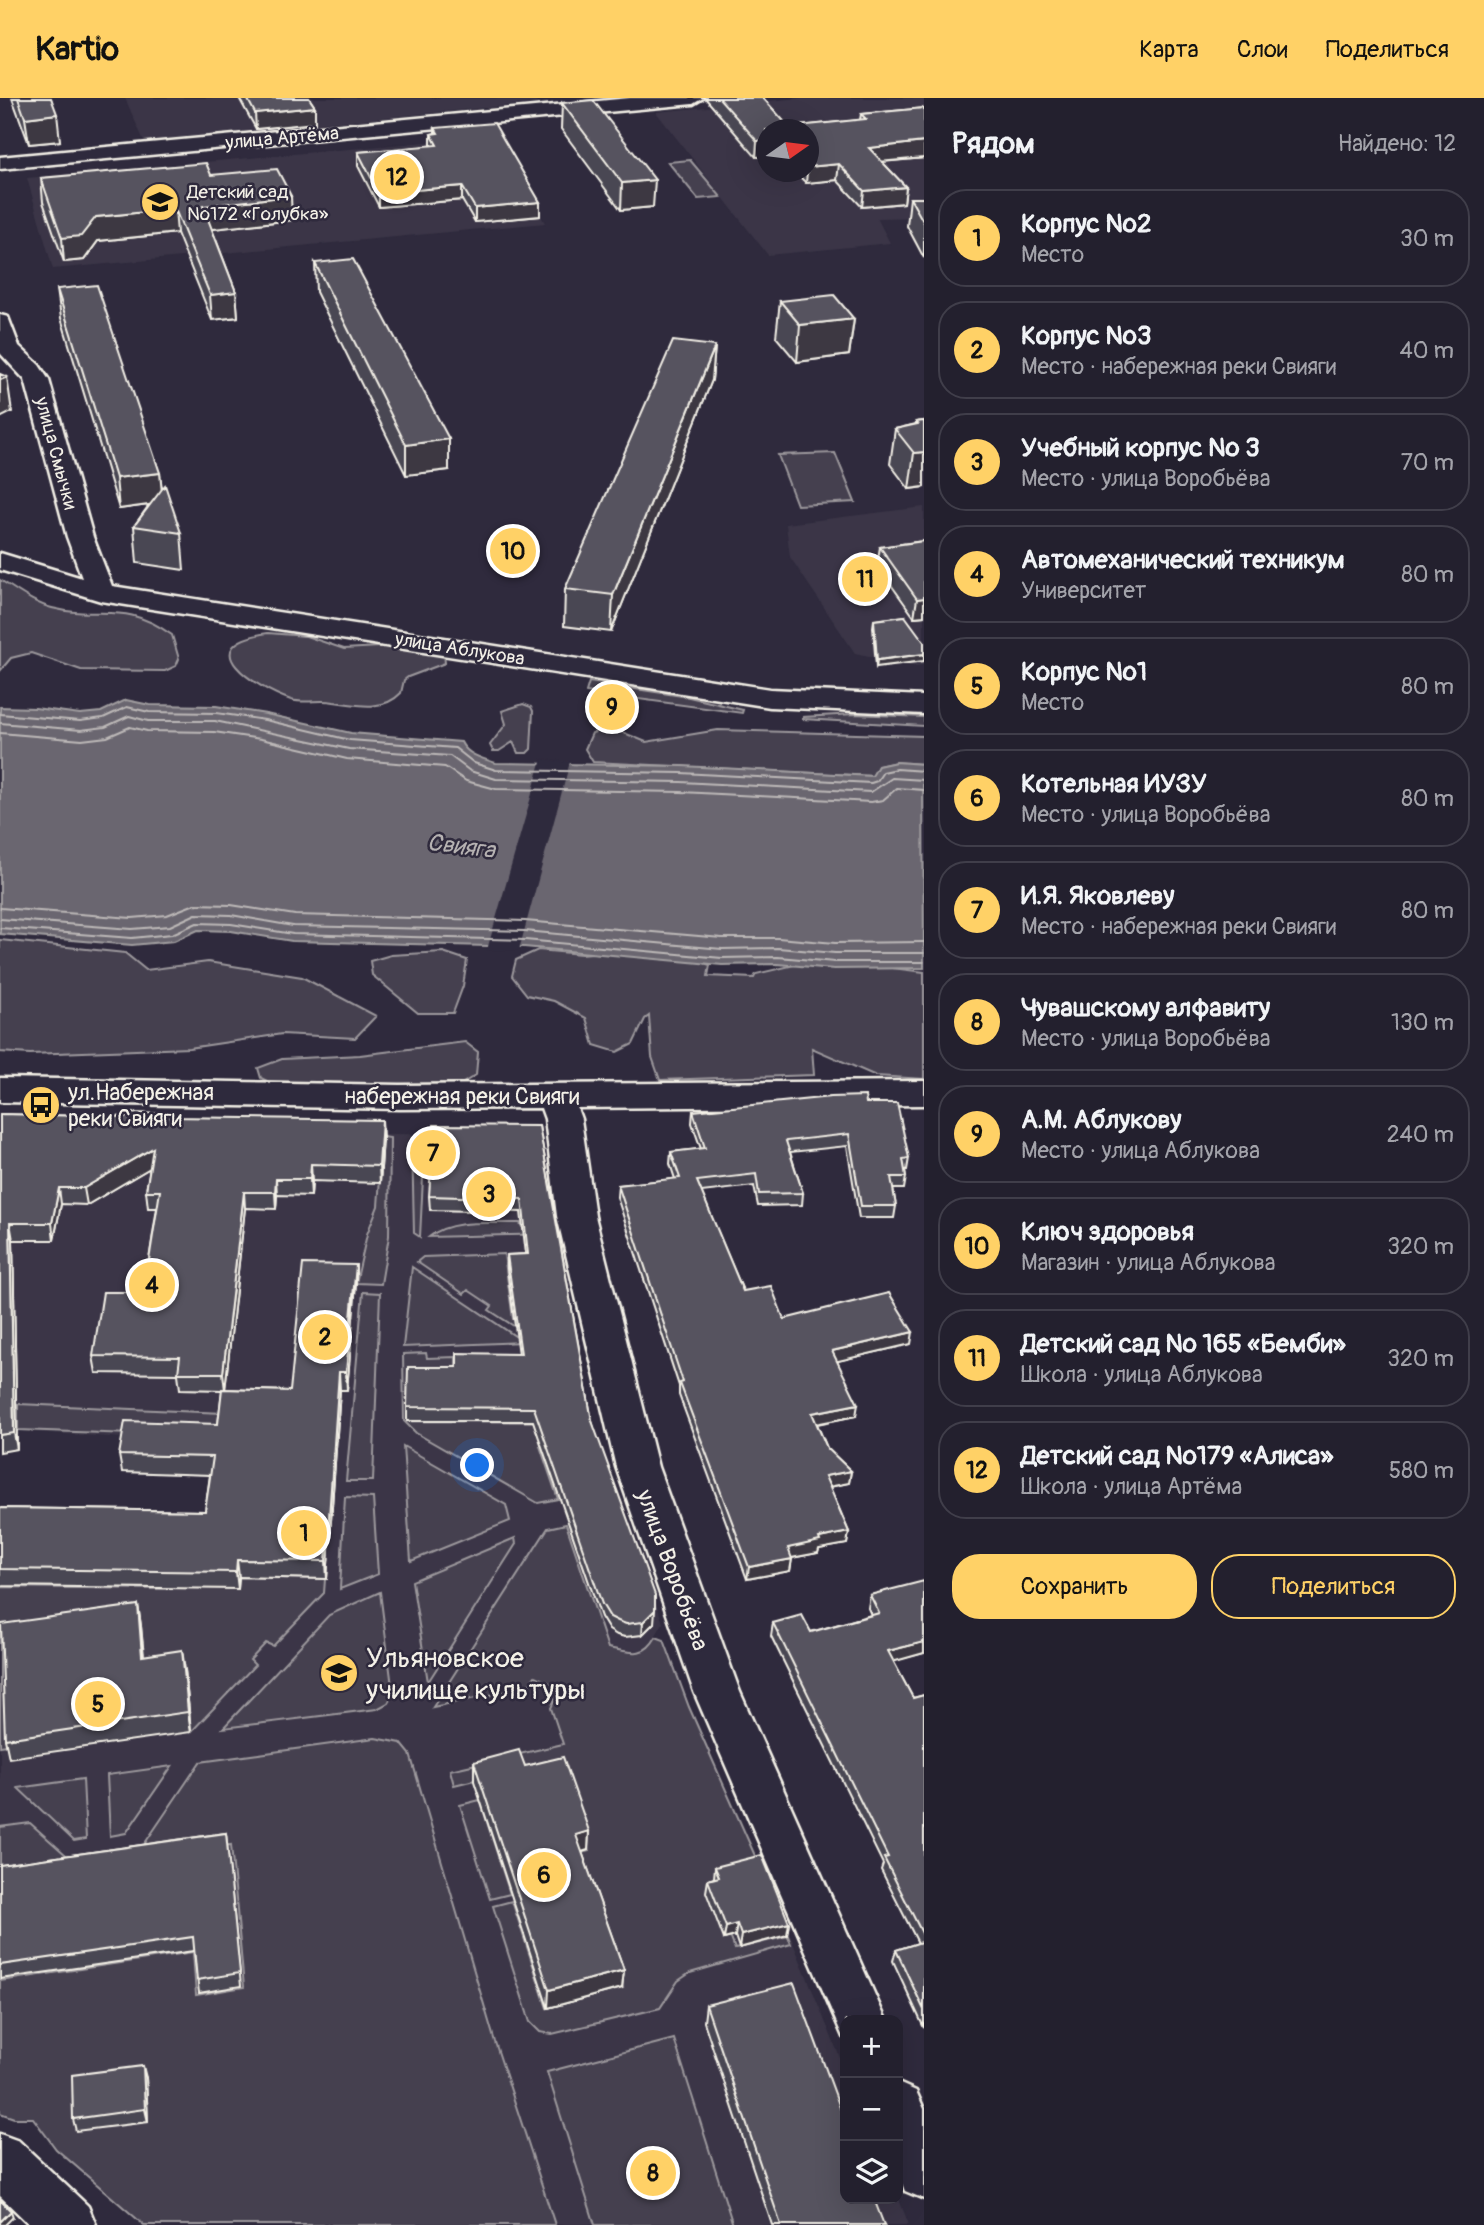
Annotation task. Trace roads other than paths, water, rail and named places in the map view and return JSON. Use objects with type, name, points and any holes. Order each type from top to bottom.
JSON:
[{"type":"street","name":"улица Артёма","points":[[0,163],[559,104],[693,98]]},
{"type":"street","name":"улица Смычки","points":[[0,322],[8,348],[31,370],[37,380],[80,537],[102,593]]},
{"type":"street","name":"улица Аблукова","points":[[0,561],[102,593],[770,698],[924,705]]},
{"type":"street","name":"набережная реки Свияги","points":[[0,1090],[298,1096],[555,1097],[924,1093]]},
{"type":"street","name":"улица Воробьёва","points":[[555,1097],[563,1119],[576,1216],[637,1467],[717,1692],[859,2015]]},
{"type":"street","points":[[903,2121],[924,2172]]},
{"type":"street","points":[[0,2160],[69,2225]]},
{"type":"water","name":"Свияга","points":[[126,700],[150,705],[216,706],[351,733],[461,742],[471,753],[496,763],[682,766],[872,776],[878,766],[896,762],[923,764],[924,968],[834,969],[777,964],[722,965],[524,947],[292,941],[231,931],[198,930],[174,941],[132,945],[0,934],[0,707],[80,714],[101,712]]},
{"type":"place","name":"Детский сад №179 «Алиса»","points":[[397,177]]},
{"type":"place","name":"Детский сад №172 «Голубка»","points":[[160,202]]},
{"type":"place","name":"Ключ здоровья","points":[[513,551]]},
{"type":"place","name":"Детский сад № 165 «Бемби»","points":[[865,579]]},
{"type":"place","name":"А.М. Аблукову","points":[[612,707]]},
{"type":"place","name":"ул.Набережная реки Свияги","points":[[41,1105]]},
{"type":"place","name":"И.Я. Яковлеву","points":[[433,1153]]},
{"type":"place","name":"Учебный корпус № 3","points":[[489,1194]]},
{"type":"place","name":"Автомеханический техникум","points":[[152,1285]]},
{"type":"place","name":"Корпус №3","points":[[325,1337]]},
{"type":"place","name":"Корпус №2","points":[[304,1533]]},
{"type":"place","name":"Ульяновское училище культуры","points":[[339,1673]]},
{"type":"place","name":"Корпус №1","points":[[98,1704]]},
{"type":"place","name":"Котельная ИУЗУ","points":[[544,1875]]},
{"type":"place","name":"Чувашскому алфавиту","points":[[653,2173]]}]
